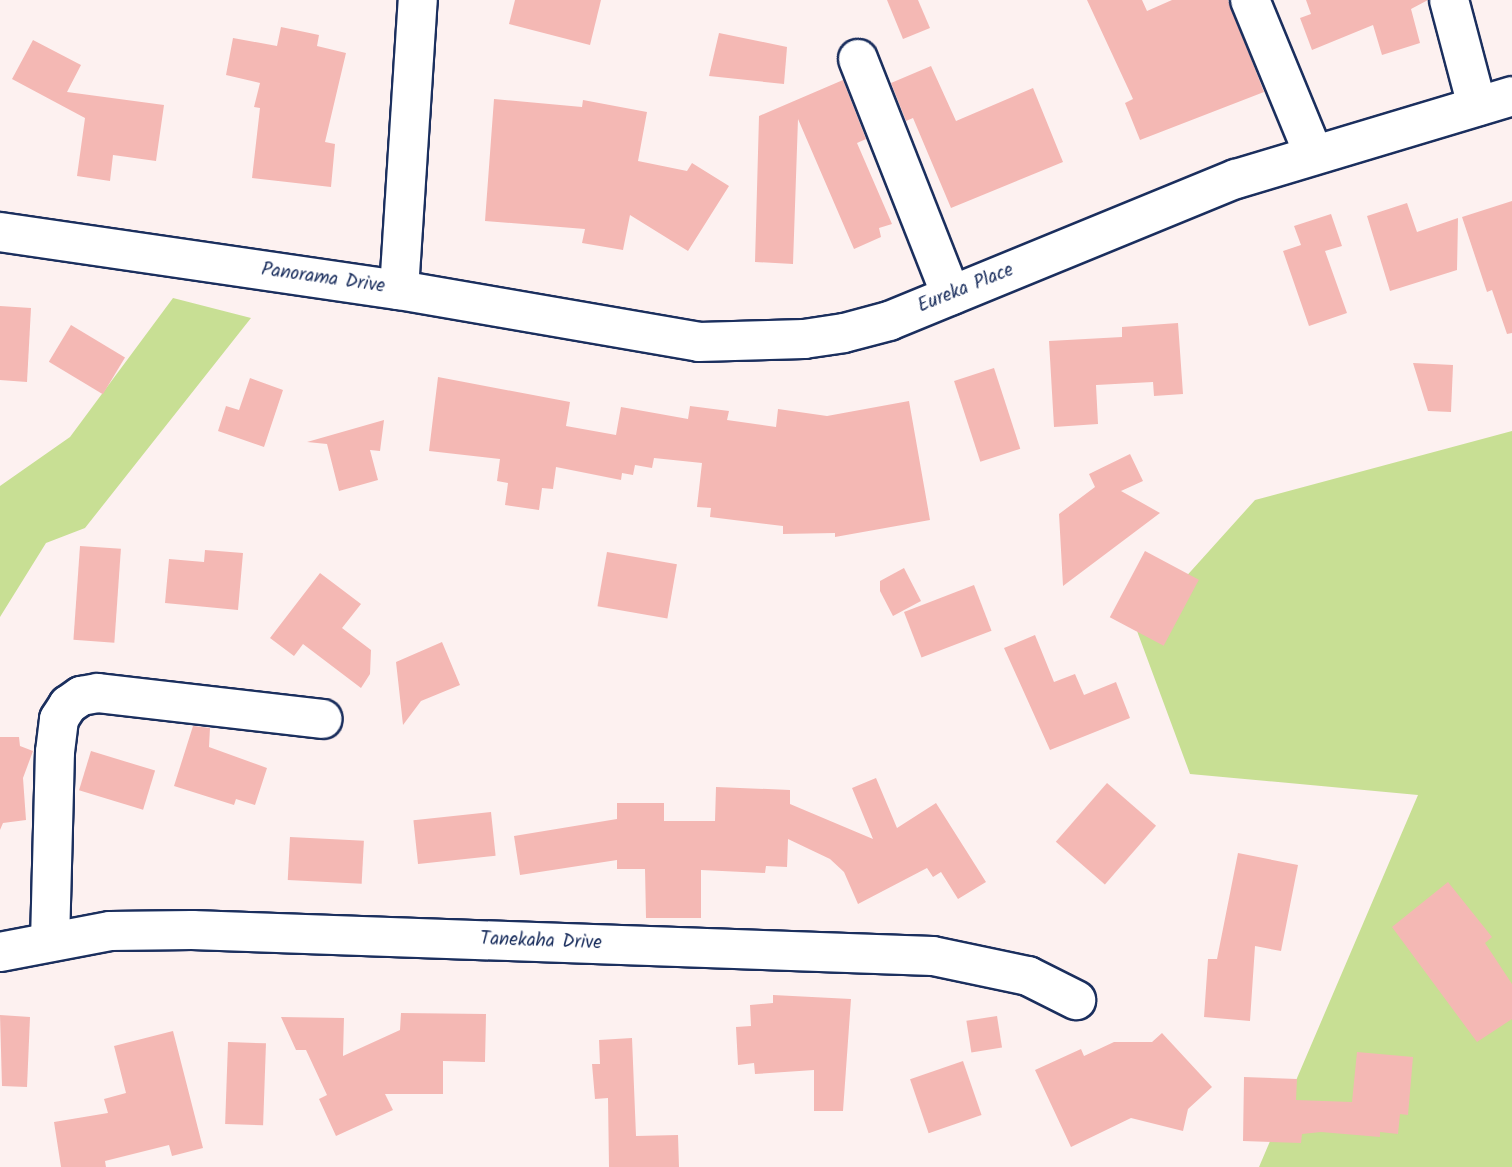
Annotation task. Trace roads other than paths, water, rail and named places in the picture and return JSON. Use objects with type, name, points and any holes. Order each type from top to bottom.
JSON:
[{"type":"street","name":"Panorama Drive","points":[[0,232],[399,290],[418,0]]},
{"type":"street","points":[[1250,0],[1313,153]]},
{"type":"street","points":[[1450,0],[1495,101]]},
{"type":"street","points":[[858,59],[951,295]]},
{"type":"street","name":"Eureka Place","points":[[399,290],[699,342],[804,339],[844,333],[889,321],[1236,179],[1313,153],[1495,101]]},
{"type":"street","points":[[50,942],[55,751],[59,719],[68,705],[80,696],[98,693],[321,719]]},
{"type":"street","name":"Tanekaha Drive","points":[[0,952],[110,931],[192,930],[933,956],[1028,976],[1076,1000]]}]
